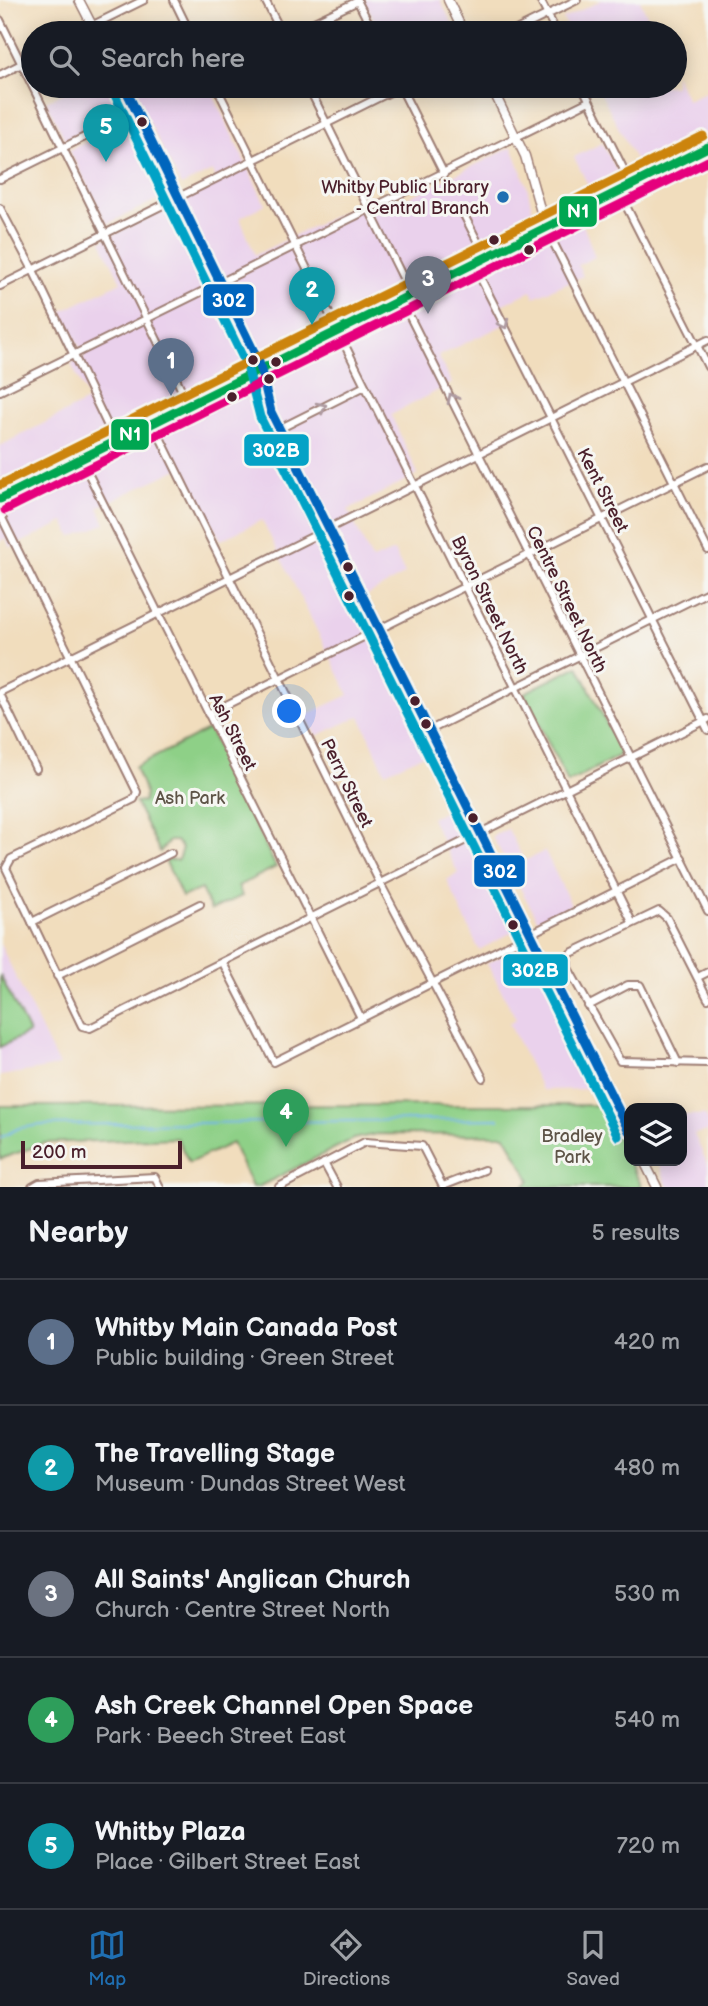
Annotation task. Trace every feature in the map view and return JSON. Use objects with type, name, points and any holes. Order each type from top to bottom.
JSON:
[{"type":"main road","points":[[79,0],[90,21]]},
{"type":"main road","points":[[448,0],[458,21]]},
{"type":"main road","points":[[130,98],[261,369],[265,391],[279,429],[624,1121]]},
{"type":"main road","points":[[497,98],[516,137],[545,226]]},
{"type":"main road","points":[[0,499],[708,147]]},
{"type":"main road","points":[[230,385],[253,383],[265,391]]},
{"type":"main road","points":[[646,1166],[657,1187]]},
{"type":"street","points":[[108,21],[144,0]]},
{"type":"street","points":[[174,0],[184,21]]},
{"type":"street","points":[[265,0],[276,21]]},
{"type":"street","points":[[314,21],[357,0],[368,21]]},
{"type":"street","points":[[540,0],[550,21]]},
{"type":"street","points":[[535,21],[577,0]]},
{"type":"street","points":[[0,20],[21,64],[0,75]]},
{"type":"street","points":[[37,98],[189,405]]},
{"type":"street","name":"Byron Street North","points":[[222,98],[632,922]]},
{"type":"street","points":[[314,98],[411,294]]},
{"type":"street","points":[[0,286],[377,98]]},
{"type":"street","points":[[407,98],[444,174]]},
{"type":"street","points":[[587,98],[631,184]]},
{"type":"street","points":[[0,391],[589,102]]},
{"type":"street","points":[[0,179],[137,111]]},
{"type":"street","points":[[618,190],[708,367]]},
{"type":"street","points":[[0,208],[116,441]]},
{"type":"street","points":[[464,215],[485,256]]},
{"type":"street","points":[[545,226],[708,550]]},
{"type":"street","name":"Kent Street","points":[[473,263],[706,720],[708,730]]},
{"type":"street","name":"Centre Street North","points":[[401,299],[708,911]]},
{"type":"street","points":[[36,769],[0,691],[708,340]]},
{"type":"street","points":[[279,429],[365,386]]},
{"type":"street","name":"Perry Street","points":[[153,423],[380,883],[483,1077]]},
{"type":"street","name":"Ash Street","points":[[81,459],[361,1018]]},
{"type":"street","points":[[208,713],[280,680],[708,466]]},
{"type":"street","points":[[0,514],[136,788],[137,796],[8,863],[6,873],[82,1027],[90,1028],[223,963],[706,720]]},
{"type":"street","points":[[430,730],[708,592]]},
{"type":"street","points":[[32,922],[171,853]]},
{"type":"street","points":[[223,963],[274,1062],[682,858]]},
{"type":"street","points":[[57,976],[200,904]]},
{"type":"street","points":[[708,999],[663,912],[653,912],[632,922],[571,953],[568,958],[568,968],[620,1061],[708,1063]]},
{"type":"street","points":[[698,977],[708,972]]},
{"type":"street","points":[[588,1006],[628,985],[640,985],[678,1063]]},
{"type":"street","points":[[279,1187],[372,1140],[419,1144],[424,1148],[443,1187],[485,1170]]},
{"type":"street","points":[[324,1163],[337,1187]]},
{"type":"street","points":[[32,1187],[155,1177],[160,1187]]},
{"type":"shaded area","points":[[364,0],[440,0],[451,21],[375,21]]},
{"type":"shaded area","points":[[602,0],[640,0],[650,21],[564,21],[563,19]]},
{"type":"shaded area","points":[[706,92],[708,136],[639,167],[603,98],[687,100]]},
{"type":"shaded area","points":[[53,98],[119,98],[125,110],[65,140],[46,101]]},
{"type":"shaded area","points":[[137,98],[215,98],[265,204],[240,218],[255,255],[373,197],[381,211],[512,147],[527,186],[539,240],[582,222],[595,257],[578,265],[583,276],[534,297],[531,291],[501,305],[510,322],[438,356],[452,383],[391,415],[418,474],[348,510],[372,560],[394,551],[405,574],[356,602],[431,752],[385,772],[360,716],[316,736],[306,715],[349,695],[262,520],[221,540],[182,467],[98,507],[105,524],[72,537],[64,522],[10,548],[6,538],[0,541],[0,446],[89,400],[71,364],[85,357],[61,312],[121,282],[101,241],[216,182],[212,171],[181,186]]},
{"type":"shaded area","points":[[131,121],[169,194],[107,224],[69,150]]},
{"type":"shaded area","points":[[602,143],[620,176],[592,193],[574,157]]},
{"type":"shaded area","points":[[457,806],[520,928],[479,950],[447,880],[458,873],[431,818]]},
{"type":"shaded area","points":[[508,829],[524,861],[545,851],[571,905],[542,920],[537,919],[492,836]]},
{"type":"shaded area","points":[[529,943],[601,1089],[542,1090],[509,1023],[516,1019],[487,963]]},
{"type":"shaded area","points":[[0,944],[59,1066],[0,1076]]},
{"type":"shaded area","points":[[687,1115],[705,1115],[708,1131],[694,1134],[708,1165],[708,1187],[668,1187],[660,1166],[687,1166]]},
{"type":"green space","points":[[578,666],[622,754],[568,783],[524,693]]},
{"type":"green space","name":"Ash Park","points":[[209,729],[276,867],[238,886],[242,896],[211,910],[201,889],[182,897],[165,860],[178,860],[182,848],[176,841],[169,841],[160,852],[135,802],[144,801],[145,793],[135,767]]},
{"type":"green space","points":[[0,975],[29,1033],[0,1047]]},
{"type":"green space","name":"Bradley Park","points":[[601,1105],[624,1151],[624,1166],[632,1166],[642,1187],[524,1187],[530,1180],[505,1135],[377,1134],[353,1139],[258,1187],[252,1187],[232,1143],[189,1163],[177,1138],[45,1143],[0,1159],[0,1106]]},
{"type":"waterway","points":[[0,1138],[19,1128],[41,1125],[499,1119]]},
{"type":"transit line","name":"302B","points":[[116,98],[247,366],[260,417],[618,1136]]},
{"type":"transit line","name":"302","points":[[130,98],[259,362],[271,412],[624,1121]]},
{"type":"transit line","points":[[0,485],[703,136]]},
{"type":"transit line","name":"N1","points":[[0,499],[708,147]]},
{"type":"transit line","points":[[5,510],[708,161]]},
{"type":"place","name":"Whitby Plaza","points":[[106,162]]},
{"type":"place","name":"Whitby Public Library - Central Branch","points":[[503,197]]},
{"type":"place","name":"All Saints' Anglican Church","points":[[428,314]]},
{"type":"place","name":"The Travelling Stage","points":[[312,325]]},
{"type":"place","name":"Whitby Main Canada Post","points":[[171,396]]},
{"type":"place","name":"Ash Creek Channel Open Space","points":[[286,1147]]}]
